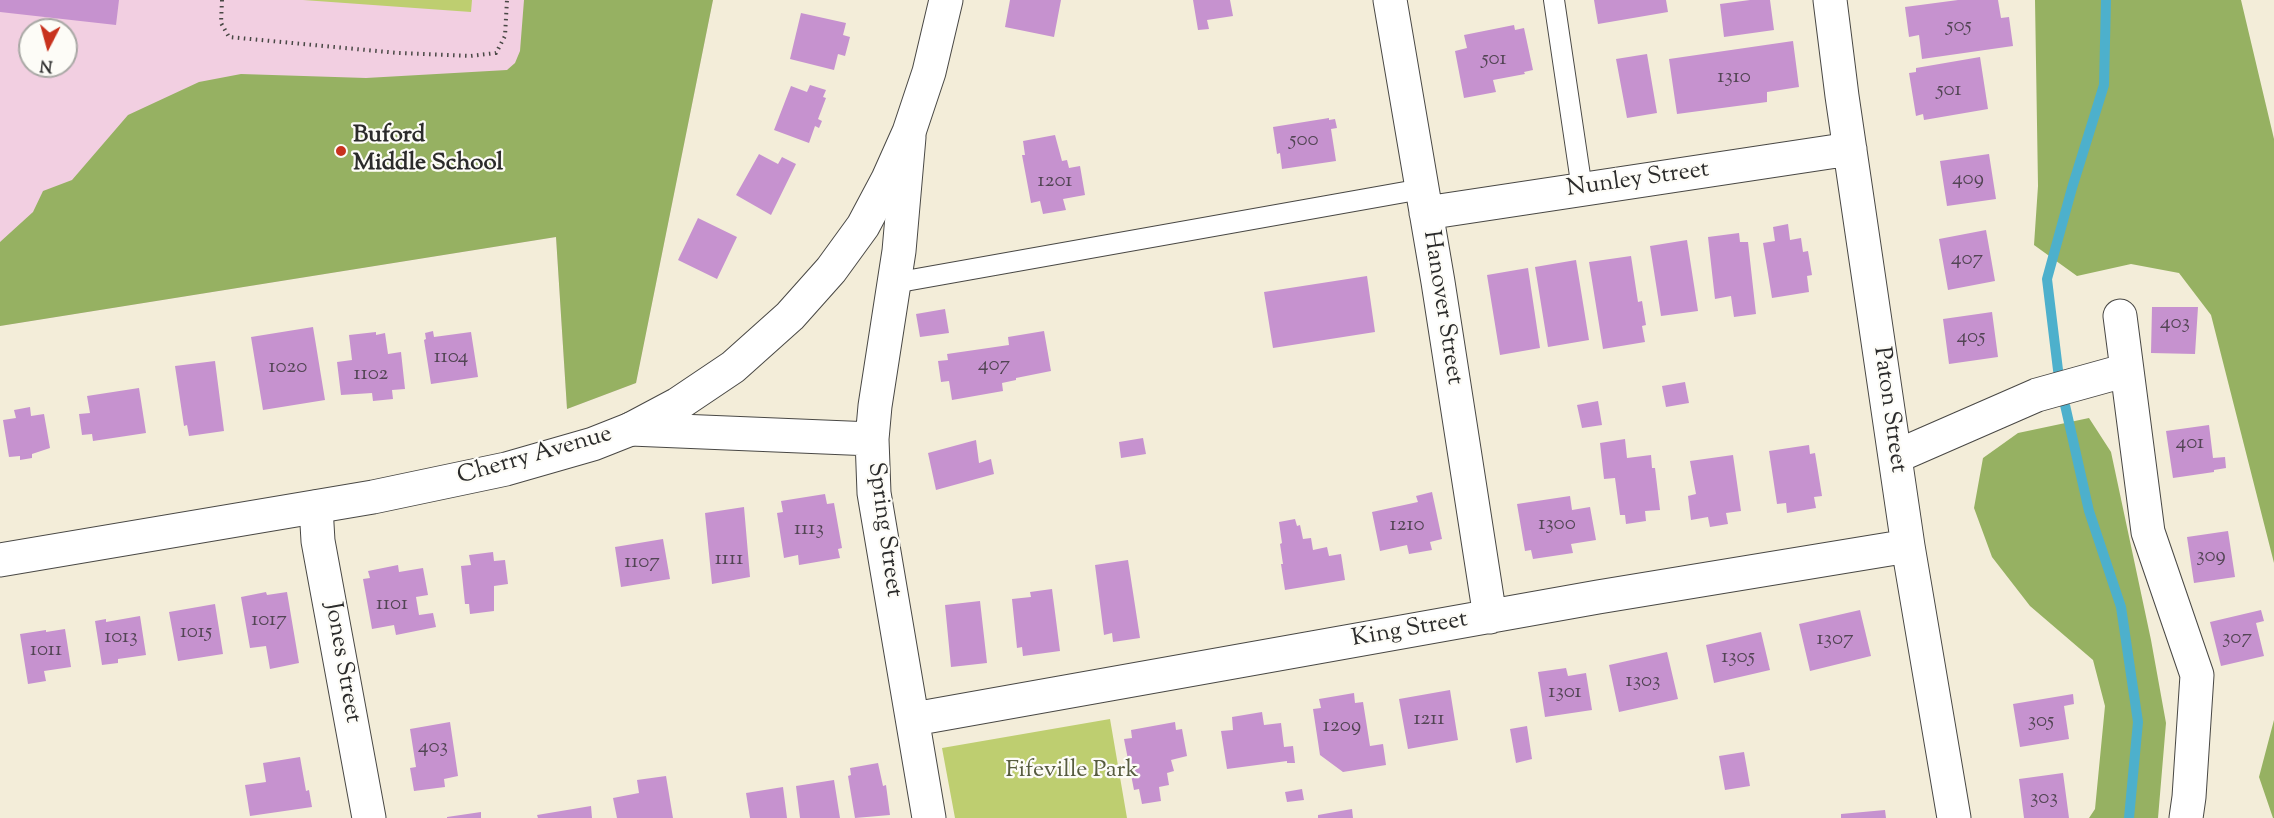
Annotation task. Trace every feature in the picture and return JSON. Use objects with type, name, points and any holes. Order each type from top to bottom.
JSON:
[{"type":"street","name":"Cherry Avenue","points":[[0,560],[373,497],[506,469],[593,444],[631,429],[678,404],[733,367],[790,316],[831,270],[863,226],[909,132],[928,72],[946,0]]},
{"type":"street","name":"Hanover Street","points":[[1390,0],[1490,617]]},
{"type":"street","name":"Paton Street","points":[[1830,0],[1908,546],[1954,818]]},
{"type":"street","name":"Spring Street","points":[[909,132],[899,251],[872,439],[874,493],[929,818]]},
{"type":"street","name":"Nunley Street","points":[[1424,201],[1582,189],[1850,149]]},
{"type":"street","points":[[2120,316],[2148,532],[2197,675],[2186,818]]},
{"type":"street","points":[[1895,457],[2037,395],[2127,369]]},
{"type":"street","points":[[631,429],[872,439]]},
{"type":"street","name":"Jones Street","points":[[316,507],[318,541],[369,818]]},
{"type":"street","name":"King Street","points":[[914,719],[1610,595],[1908,546]]},
{"type":"lane","points":[[1554,0],[1582,189]]},
{"type":"lane","points":[[894,283],[1424,201]]},
{"type":"path","points":[[222,0],[221,23],[230,37],[398,53],[470,56],[496,53],[505,36],[507,0]]},
{"type":"shaded area","name":"Buford Middle School","points":[[0,0],[713,0],[636,383],[567,409],[556,237],[0,326]]},
{"type":"green space","points":[[303,0],[472,0],[471,12]]},
{"type":"green space","name":"Buford Middle School","points":[[524,0],[713,0],[636,383],[567,409],[556,237],[0,326],[0,242],[33,212],[43,191],[72,180],[128,115],[199,82],[241,74],[366,78],[507,70],[515,63],[520,51]]},
{"type":"green space","points":[[2035,0],[2241,0],[2274,139],[2274,563],[2211,315],[2179,273],[2131,264],[2077,276],[2034,245],[2038,186]]},
{"type":"green space","points":[[2089,418],[2111,452],[2151,640],[2166,723],[2158,818],[2089,818],[2095,809],[2105,706],[2093,660],[2030,606],[1992,557],[1974,508],[1983,458],[2018,433]]},
{"type":"green space","name":"Fifeville Park","points":[[1110,719],[1127,818],[955,818],[942,748]]},
{"type":"green space","points":[[2274,720],[2274,818],[2273,818],[2259,777]]},
{"type":"building","points":[[0,0],[119,0],[116,25],[78,21],[78,18],[54,18],[0,12]]},
{"type":"building","points":[[1010,0],[1061,0],[1054,37],[1005,27]]},
{"type":"building","points":[[1193,0],[1230,0],[1233,16],[1207,20],[1209,29],[1198,30]]},
{"type":"building","points":[[1594,0],[1666,0],[1668,12],[1598,24]]},
{"type":"building","points":[[1770,0],[1774,30],[1724,37],[1720,4]]},
{"type":"building","points":[[1958,0],[1998,0],[2001,18],[2009,17],[2013,46],[1922,59],[1919,35],[1909,37],[1905,7]]},
{"type":"building","points":[[801,13],[846,23],[843,35],[850,37],[845,56],[838,54],[834,70],[790,59]]},
{"type":"building","points":[[1514,25],[1515,30],[1524,28],[1533,70],[1524,72],[1525,74],[1493,80],[1496,92],[1464,98],[1455,51],[1467,48],[1464,35]]},
{"type":"building","points":[[1793,41],[1799,87],[1767,92],[1767,102],[1677,114],[1669,59]]},
{"type":"building","points":[[1647,54],[1657,113],[1627,118],[1616,59]]},
{"type":"building","points":[[1980,57],[1988,109],[1924,120],[1923,114],[1916,116],[1909,73],[1916,72],[1916,68]]},
{"type":"building","points":[[810,85],[826,90],[823,97],[826,98],[818,119],[822,121],[819,128],[815,126],[809,143],[774,130],[791,86],[807,92]]},
{"type":"building","points":[[1329,118],[1329,120],[1335,119],[1337,128],[1331,129],[1336,161],[1282,169],[1273,127]]},
{"type":"building","points":[[1055,135],[1062,161],[1067,160],[1069,168],[1080,166],[1085,195],[1063,199],[1066,210],[1043,214],[1040,201],[1031,203],[1022,155],[1025,155],[1023,141]]},
{"type":"building","points":[[759,154],[778,164],[782,157],[796,164],[771,215],[736,195]]},
{"type":"building","points":[[1989,154],[1996,199],[1947,206],[1940,161]]},
{"type":"building","points":[[698,218],[737,237],[717,279],[678,260]]},
{"type":"building","points":[[1788,224],[1790,240],[1801,238],[1803,252],[1808,251],[1812,275],[1807,276],[1809,292],[1772,298],[1763,243],[1775,241],[1773,227]]},
{"type":"building","points":[[1986,230],[1995,281],[1948,290],[1939,239]]},
{"type":"building","points":[[1739,233],[1740,242],[1748,242],[1756,314],[1734,317],[1731,296],[1715,299],[1708,237]]},
{"type":"building","points":[[1687,240],[1698,311],[1661,316],[1650,246]]},
{"type":"building","points":[[1631,256],[1638,302],[1642,301],[1646,325],[1642,326],[1645,342],[1603,349],[1589,262]]},
{"type":"building","points":[[1576,260],[1589,340],[1548,347],[1535,267]]},
{"type":"building","points":[[1528,268],[1540,348],[1500,355],[1487,275]]},
{"type":"building","points":[[1367,276],[1375,332],[1273,348],[1264,292]]},
{"type":"building","points":[[2152,307],[2198,307],[2195,354],[2151,353]]},
{"type":"building","points":[[945,309],[949,333],[920,337],[916,314]]},
{"type":"building","points":[[1992,312],[1998,357],[1949,364],[1943,319]]},
{"type":"building","points":[[313,327],[325,400],[263,410],[251,337]]},
{"type":"building","points":[[433,331],[434,337],[471,332],[478,377],[431,384],[424,340],[426,339],[425,333]]},
{"type":"building","points":[[1044,331],[1051,371],[1002,383],[1003,391],[952,400],[949,381],[941,382],[938,361],[948,360],[947,354],[1009,345],[1008,337]]},
{"type":"building","points":[[376,332],[376,335],[385,333],[388,354],[401,352],[405,389],[392,390],[393,399],[373,401],[372,393],[341,395],[337,362],[352,360],[349,335]]},
{"type":"building","points":[[215,361],[224,431],[189,436],[187,425],[184,426],[175,366]]},
{"type":"building","points":[[1685,382],[1689,403],[1666,407],[1662,386]]},
{"type":"building","points":[[139,388],[146,433],[93,441],[92,434],[82,435],[79,414],[90,413],[87,396]]},
{"type":"building","points":[[1598,401],[1602,425],[1582,428],[1577,405]]},
{"type":"building","points":[[30,407],[31,416],[44,414],[50,448],[32,454],[32,458],[20,460],[20,456],[9,457],[3,420],[16,418],[14,410]]},
{"type":"building","points":[[2209,425],[2213,458],[2225,457],[2226,468],[2173,478],[2166,431]]},
{"type":"building","points":[[1143,438],[1146,454],[1121,458],[1119,442]]},
{"type":"building","points":[[1625,439],[1627,458],[1651,455],[1652,468],[1655,468],[1660,510],[1645,511],[1646,521],[1626,524],[1625,515],[1620,515],[1615,478],[1604,479],[1600,443]]},
{"type":"building","points":[[976,440],[979,463],[991,459],[994,474],[936,490],[928,453]]},
{"type":"building","points":[[1809,445],[1810,454],[1815,453],[1822,496],[1814,497],[1816,508],[1787,513],[1786,503],[1777,504],[1769,451]]},
{"type":"building","points":[[1733,455],[1741,511],[1726,513],[1728,524],[1710,527],[1708,517],[1691,520],[1688,496],[1696,494],[1690,461]]},
{"type":"building","points":[[1432,492],[1442,539],[1430,542],[1432,550],[1409,554],[1407,545],[1380,551],[1372,512],[1418,502],[1416,496]]},
{"type":"building","points":[[825,494],[827,504],[834,503],[842,548],[838,549],[840,558],[799,565],[798,555],[784,558],[777,513],[783,512],[781,501]]},
{"type":"building","points":[[1570,496],[1572,510],[1590,507],[1596,540],[1571,544],[1573,553],[1533,559],[1531,550],[1525,551],[1517,504]]},
{"type":"building","points":[[744,507],[750,577],[712,584],[705,513]]},
{"type":"building","points":[[1295,519],[1297,526],[1300,525],[1303,539],[1311,538],[1313,550],[1327,547],[1329,556],[1341,554],[1345,580],[1285,590],[1279,522]]},
{"type":"building","points":[[2228,531],[2235,577],[2194,583],[2187,537]]},
{"type":"building","points":[[663,539],[670,579],[621,587],[615,547]]},
{"type":"building","points":[[493,552],[494,561],[505,560],[508,584],[494,586],[494,611],[470,614],[469,604],[465,604],[461,566],[471,565],[469,555]]},
{"type":"building","points":[[1128,560],[1140,638],[1113,642],[1112,633],[1104,635],[1095,565]]},
{"type":"building","points":[[398,565],[399,572],[423,568],[428,595],[416,597],[419,615],[433,613],[436,627],[396,635],[394,625],[372,629],[363,579],[370,578],[368,571]]},
{"type":"building","points":[[1052,589],[1060,651],[1023,656],[1022,647],[1017,648],[1012,599],[1031,597],[1030,592]]},
{"type":"building","points":[[266,592],[267,595],[287,592],[299,663],[270,669],[266,646],[250,648],[241,597]]},
{"type":"building","points":[[980,601],[987,663],[951,667],[945,605]]},
{"type":"building","points":[[215,604],[223,654],[178,661],[169,612]]},
{"type":"building","points":[[1860,610],[1871,656],[1810,671],[1799,624]]},
{"type":"building","points":[[2261,610],[2264,621],[2256,623],[2264,656],[2221,666],[2210,622]]},
{"type":"building","points":[[140,616],[146,655],[118,659],[118,663],[102,665],[95,621],[106,619],[106,622]]},
{"type":"building","points":[[65,629],[71,667],[44,671],[46,681],[28,684],[20,634]]},
{"type":"building","points":[[1761,632],[1770,670],[1714,683],[1706,645]]},
{"type":"building","points":[[1667,652],[1678,699],[1619,712],[1609,665]]},
{"type":"building","points":[[1566,668],[1568,676],[1586,673],[1592,710],[1545,717],[1538,672]]},
{"type":"building","points":[[1450,690],[1458,740],[1408,749],[1399,699]]},
{"type":"building","points":[[1354,693],[1355,703],[1363,702],[1370,746],[1383,744],[1386,765],[1343,772],[1320,755],[1313,709],[1321,708],[1319,699]]},
{"type":"building","points":[[2073,694],[2074,704],[2064,706],[2069,739],[2020,747],[2013,704]]},
{"type":"building","points":[[1262,712],[1264,725],[1281,723],[1284,747],[1293,746],[1295,763],[1287,763],[1287,761],[1227,769],[1221,731],[1233,730],[1232,717]]},
{"type":"building","points":[[450,722],[458,776],[444,779],[445,787],[414,791],[410,768],[416,767],[410,729]]},
{"type":"building","points":[[1175,722],[1176,730],[1182,729],[1187,756],[1171,760],[1174,771],[1167,773],[1169,785],[1159,787],[1161,801],[1142,804],[1139,789],[1134,790],[1124,739],[1132,738],[1131,730]]},
{"type":"building","points":[[1527,726],[1532,759],[1516,763],[1510,729]]},
{"type":"building","points":[[1744,752],[1750,786],[1725,790],[1719,756]]},
{"type":"building","points":[[300,757],[306,791],[309,790],[312,807],[250,816],[245,785],[266,782],[263,763]]},
{"type":"building","points":[[878,763],[883,786],[886,785],[890,815],[855,818],[848,776],[851,775],[850,768]]},
{"type":"building","points":[[2063,773],[2069,818],[2024,818],[2019,779]]},
{"type":"building","points":[[666,776],[673,818],[617,818],[613,798],[639,793],[637,780]]},
{"type":"building","points":[[834,780],[840,818],[800,818],[796,786]]},
{"type":"building","points":[[783,787],[787,818],[750,818],[746,793]]},
{"type":"building","points":[[1302,789],[1304,800],[1287,802],[1285,792]]},
{"type":"building","points":[[591,806],[592,818],[538,818],[537,815]]},
{"type":"building","points":[[1352,809],[1353,818],[1318,818],[1318,815]]},
{"type":"building","points":[[1885,810],[1886,818],[1841,818],[1841,814]]},
{"type":"building","points":[[481,812],[481,818],[447,818],[447,817]]},
{"type":"waterway","points":[[2106,0],[2104,85],[2047,279],[2058,370],[2065,405],[2089,511],[2121,607],[2138,722],[2129,818]]},
{"type":"place","name":"Buford Middle School","points":[[341,151]]}]
